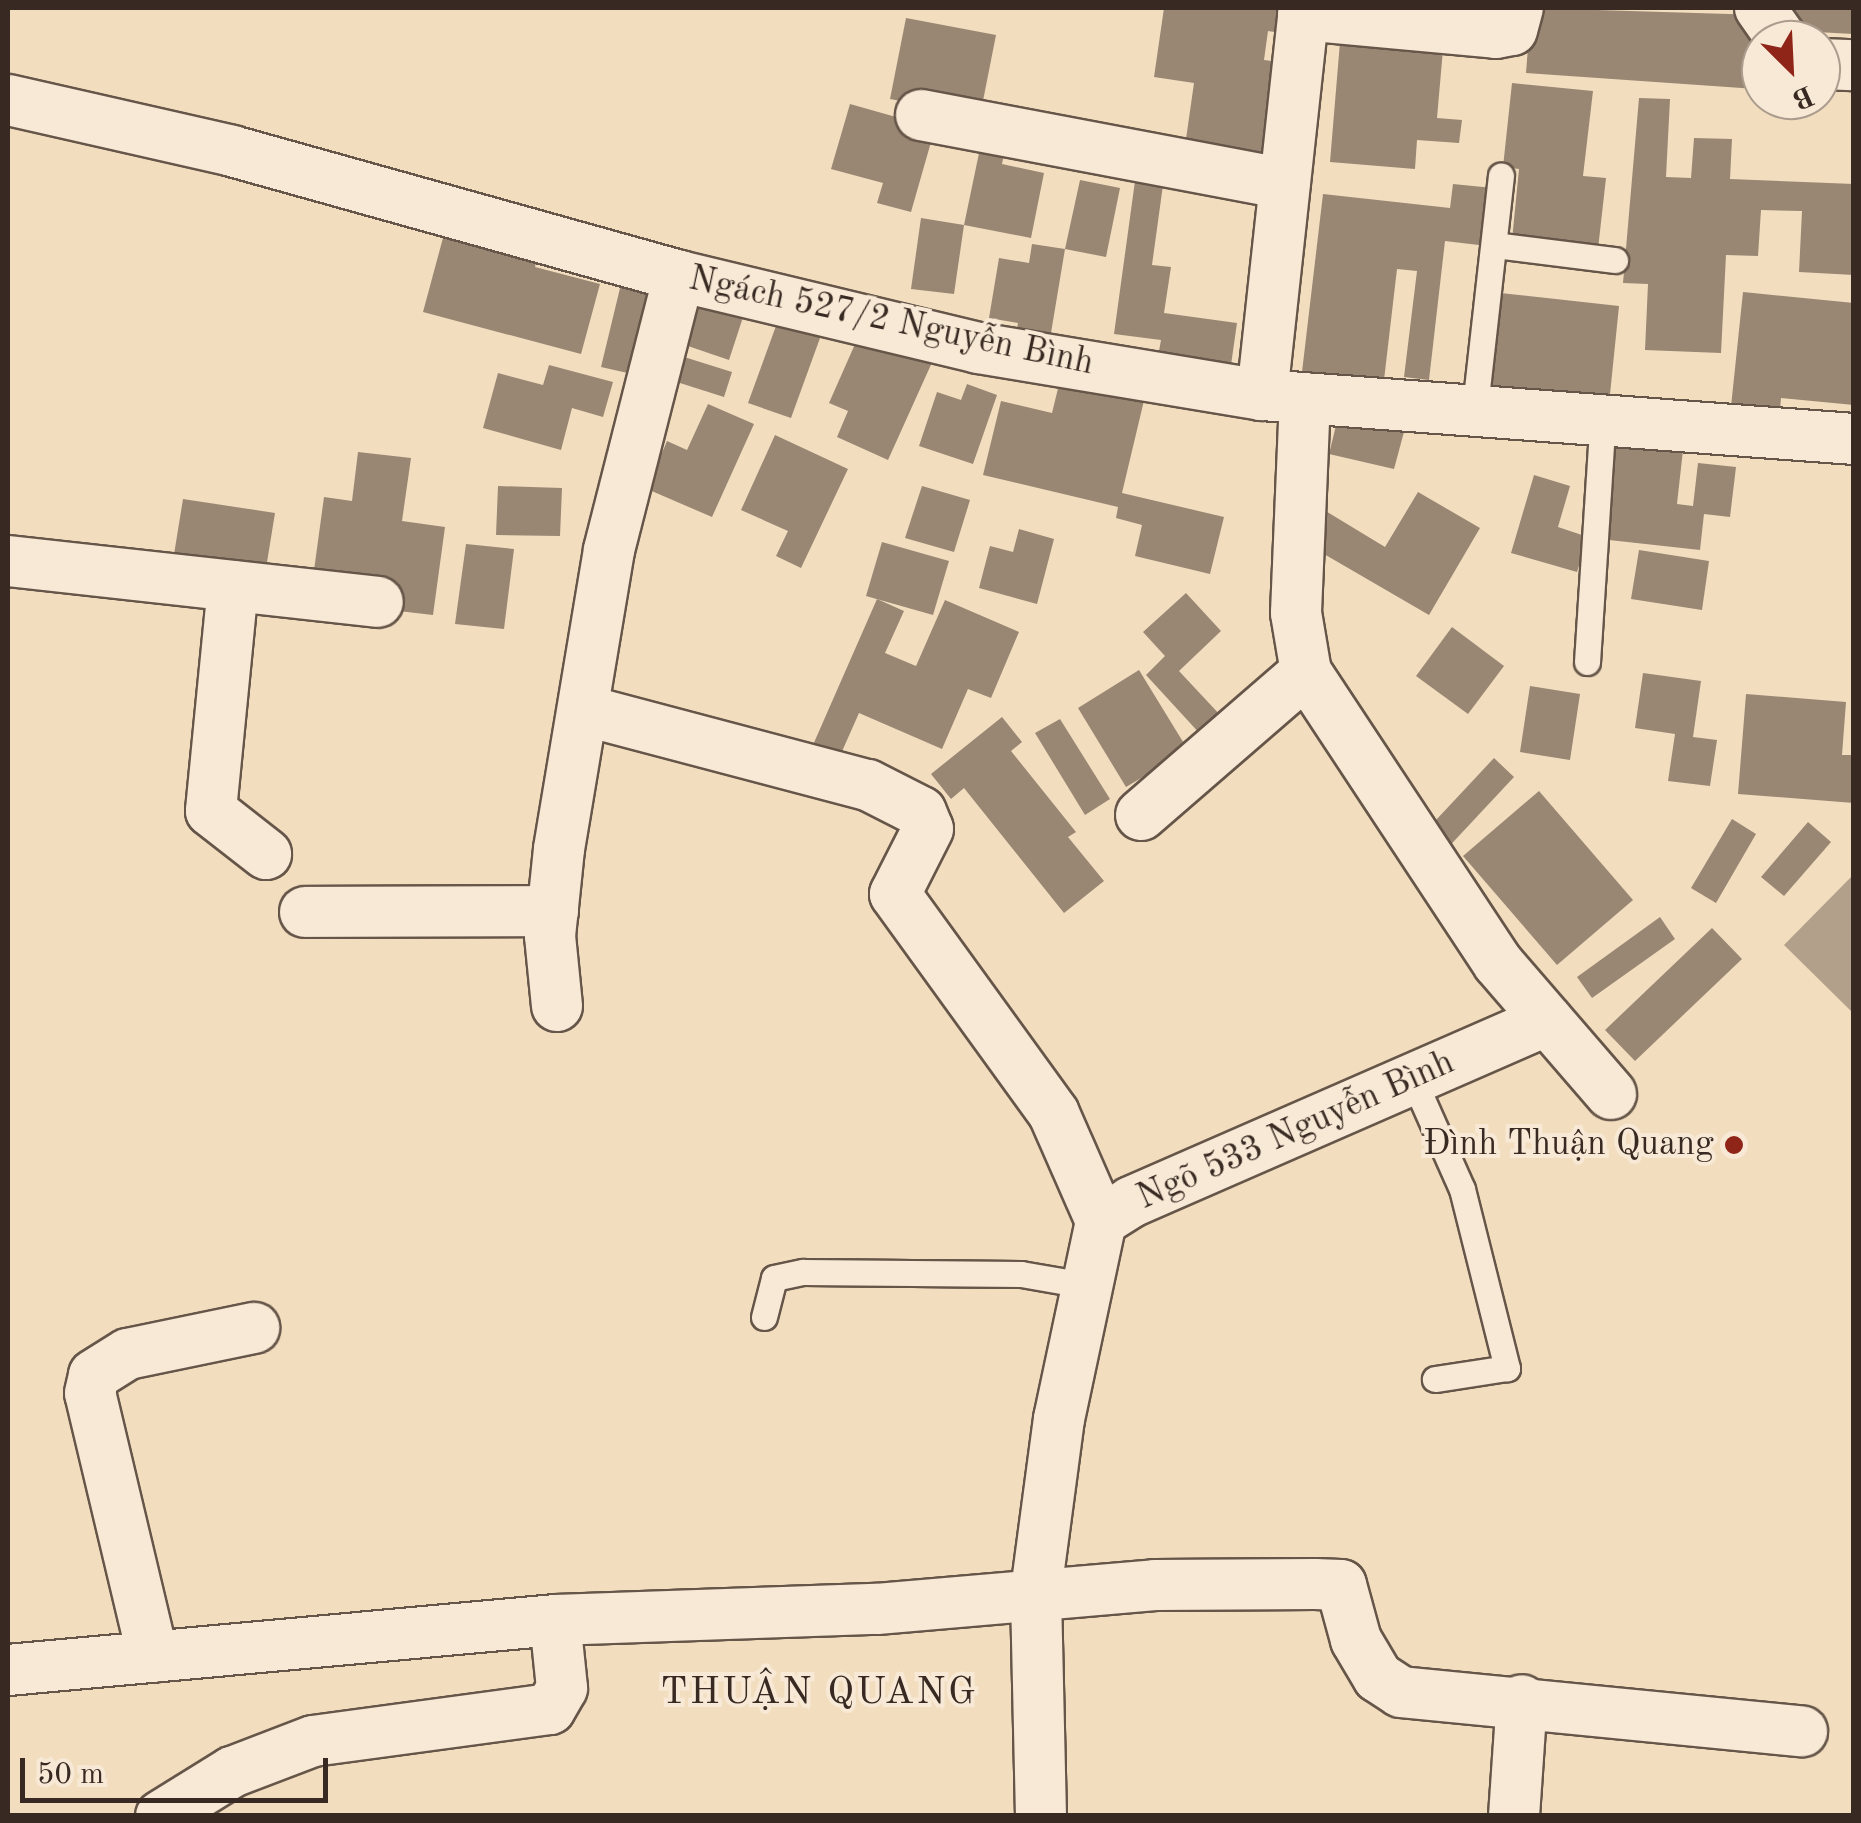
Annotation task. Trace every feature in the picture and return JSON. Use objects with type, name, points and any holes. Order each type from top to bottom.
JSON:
[{"type":"street","points":[[1518,8],[1512,30],[1496,33],[1303,12],[1285,184],[1284,396],[1296,613],[1306,672],[1487,947],[1611,1094]]},
{"type":"street","name":"Ngách 527/2 Nguyễn Bình","points":[[8,100],[232,151],[678,276],[978,348],[1284,396],[1603,416],[1854,439]]},
{"type":"street","points":[[922,115],[1285,184]]},
{"type":"street","points":[[557,1006],[553,910],[587,710],[608,550],[678,276]]},
{"type":"street","points":[[8,561],[378,602]]},
{"type":"street","points":[[233,586],[212,811],[266,854]]},
{"type":"street","points":[[1141,815],[1306,672]]},
{"type":"street","points":[[587,710],[868,785],[921,812],[928,829],[895,894],[1054,1114],[1102,1221]]},
{"type":"street","points":[[305,912],[553,910]]},
{"type":"street","name":"Ngõ 533 Nguyễn Bình","points":[[1041,1816],[1036,1591],[1059,1419],[1102,1221],[1130,1202],[1547,1020]]},
{"type":"street","points":[[152,1657],[90,1393],[94,1375],[128,1354],[254,1328]]},
{"type":"street","points":[[8,1670],[555,1620],[877,1608],[1036,1591],[1341,1585],[1356,1640],[1378,1678],[1401,1692],[1522,1700],[1802,1732]]},
{"type":"street","points":[[160,1816],[232,1772],[313,1740],[550,1708],[562,1688],[555,1620]]},
{"type":"street","points":[[1514,1816],[1522,1700]]},
{"type":"lane","points":[[1474,407],[1501,175]]},
{"type":"lane","points":[[1494,244],[1614,260]]},
{"type":"lane","points":[[1587,662],[1603,416]]},
{"type":"lane","points":[[1413,1080],[1462,1189],[1507,1368],[1435,1379]]},
{"type":"lane","points":[[764,1317],[774,1278],[804,1272],[1021,1274],[1085,1286]]},
{"type":"shaded area","points":[[1853,875],[1853,1013],[1784,945]]},
{"type":"building","points":[[1164,8],[1291,8],[1287,34],[1268,31],[1264,60],[1288,63],[1274,158],[1185,146],[1194,83],[1154,77]]},
{"type":"building","points":[[1531,8],[1762,15],[1762,20],[1741,20],[1741,88],[1526,73]]},
{"type":"building","points":[[1782,8],[1854,8],[1853,34],[1841,33],[1841,20],[1781,20]]},
{"type":"building","points":[[906,18],[996,35],[980,116],[890,99]]},
{"type":"building","points":[[1341,30],[1444,38],[1437,118],[1462,120],[1459,143],[1417,140],[1415,169],[1330,162]]},
{"type":"building","points":[[1512,83],[1593,91],[1583,176],[1606,178],[1598,249],[1512,240],[1519,169],[1503,167]]},
{"type":"building","points":[[1639,98],[1670,99],[1666,177],[1691,178],[1694,138],[1732,139],[1730,179],[1854,184],[1854,275],[1799,272],[1802,211],[1761,210],[1758,256],[1726,255],[1721,353],[1645,350],[1648,284],[1623,283]]},
{"type":"building","points":[[850,104],[935,128],[911,212],[877,203],[883,183],[831,169]]},
{"type":"building","points":[[983,134],[1007,139],[1002,164],[1044,173],[1031,238],[964,225]]},
{"type":"building","points":[[1080,180],[1120,188],[1106,257],[1065,249]]},
{"type":"building","points":[[1135,181],[1163,185],[1152,265],[1171,267],[1164,313],[1237,323],[1230,372],[1157,362],[1161,340],[1114,334]]},
{"type":"building","points":[[1453,184],[1493,188],[1487,246],[1445,241],[1429,380],[1404,377],[1417,271],[1397,269],[1384,380],[1302,372],[1323,194],[1450,208]]},
{"type":"building","points":[[921,218],[964,225],[954,294],[911,289]]},
{"type":"building","points":[[447,223],[540,247],[535,267],[600,284],[581,354],[423,312]]},
{"type":"building","points":[[1032,244],[1065,249],[1050,339],[1016,333],[1018,323],[989,318],[999,258],[1029,263]]},
{"type":"building","points":[[621,284],[662,294],[641,376],[601,367]]},
{"type":"building","points":[[1491,292],[1619,306],[1609,404],[1480,391]]},
{"type":"building","points":[[1743,292],[1854,303],[1854,405],[1781,398],[1779,422],[1730,416]]},
{"type":"building","points":[[703,294],[746,308],[729,360],[685,345]]},
{"type":"building","points":[[781,312],[824,327],[791,418],[748,403]]},
{"type":"building","points":[[863,326],[934,358],[888,460],[837,437],[848,411],[829,403]]},
{"type":"building","points":[[665,351],[732,372],[724,397],[658,376]]},
{"type":"building","points":[[549,365],[613,382],[603,417],[572,408],[561,450],[483,428],[498,373],[543,385]]},
{"type":"building","points":[[1062,372],[1146,392],[1122,493],[1224,517],[1210,574],[1135,556],[1142,525],[1116,518],[1118,507],[983,475],[1001,401],[1052,413]]},
{"type":"building","points":[[967,384],[997,395],[973,464],[919,446],[937,392],[961,400]]},
{"type":"building","points":[[1342,401],[1408,417],[1394,469],[1329,454]]},
{"type":"building","points":[[708,404],[754,424],[712,517],[647,489],[667,441],[687,450]]},
{"type":"building","points":[[1613,424],[1685,432],[1677,504],[1693,506],[1698,463],[1736,467],[1730,517],[1704,514],[1700,550],[1600,539]]},
{"type":"building","points":[[775,435],[848,469],[801,568],[776,556],[788,531],[741,510]]},
{"type":"building","points":[[358,452],[411,458],[402,521],[445,527],[433,615],[390,610],[312,585],[324,497],[352,501]]},
{"type":"building","points":[[1534,475],[1570,486],[1558,527],[1588,537],[1577,572],[1511,553]]},
{"type":"building","points":[[498,486],[562,488],[560,536],[496,535]]},
{"type":"building","points":[[922,486],[970,500],[954,552],[905,538]]},
{"type":"building","points":[[1418,492],[1480,528],[1429,615],[1305,543],[1324,510],[1385,547]]},
{"type":"building","points":[[183,499],[275,513],[263,587],[171,573]]},
{"type":"building","points":[[1019,529],[1054,539],[1037,604],[979,588],[990,546],[1013,552]]},
{"type":"building","points":[[882,542],[949,561],[933,615],[866,596]]},
{"type":"building","points":[[466,544],[514,549],[504,629],[455,624]]},
{"type":"building","points":[[1639,550],[1709,561],[1702,610],[1631,599]]},
{"type":"building","points":[[1186,593],[1221,631],[1179,671],[1222,717],[1202,736],[1146,675],[1165,656],[1143,632]]},
{"type":"building","points":[[877,599],[904,611],[885,653],[916,666],[945,600],[1019,632],[991,698],[968,689],[942,749],[859,713],[836,765],[809,754]]},
{"type":"building","points":[[1452,627],[1504,666],[1468,714],[1416,676]]},
{"type":"building","points":[[1139,670],[1188,750],[1126,787],[1078,708]]},
{"type":"building","points":[[1643,673],[1701,681],[1693,737],[1717,740],[1710,786],[1668,781],[1675,734],[1635,728]]},
{"type":"building","points":[[1530,686],[1580,694],[1570,760],[1520,752]]},
{"type":"building","points":[[1746,694],[1846,702],[1842,755],[1854,755],[1854,803],[1738,794]]},
{"type":"building","points":[[1002,717],[1022,742],[1011,751],[1076,832],[1068,837],[1104,881],[1064,913],[964,788],[951,799],[931,774]]},
{"type":"building","points":[[1060,719],[1110,799],[1085,815],[1035,733]]},
{"type":"building","points":[[1494,758],[1514,777],[1442,854],[1422,835]]},
{"type":"building","points":[[1539,791],[1633,900],[1557,965],[1463,856]]},
{"type":"building","points":[[1732,819],[1756,834],[1716,903],[1691,888]]},
{"type":"building","points":[[1808,822],[1831,842],[1784,896],[1761,877]]},
{"type":"building","points":[[1660,917],[1675,939],[1592,998],[1577,977]]},
{"type":"building","points":[[1712,928],[1742,959],[1635,1061],[1605,1030]]},
{"type":"place","name":"Đình Thuận Quang","points":[[1734,1145]]},
{"type":"district","name":"THUẬN QUANG","points":[[819,1694]]}]
